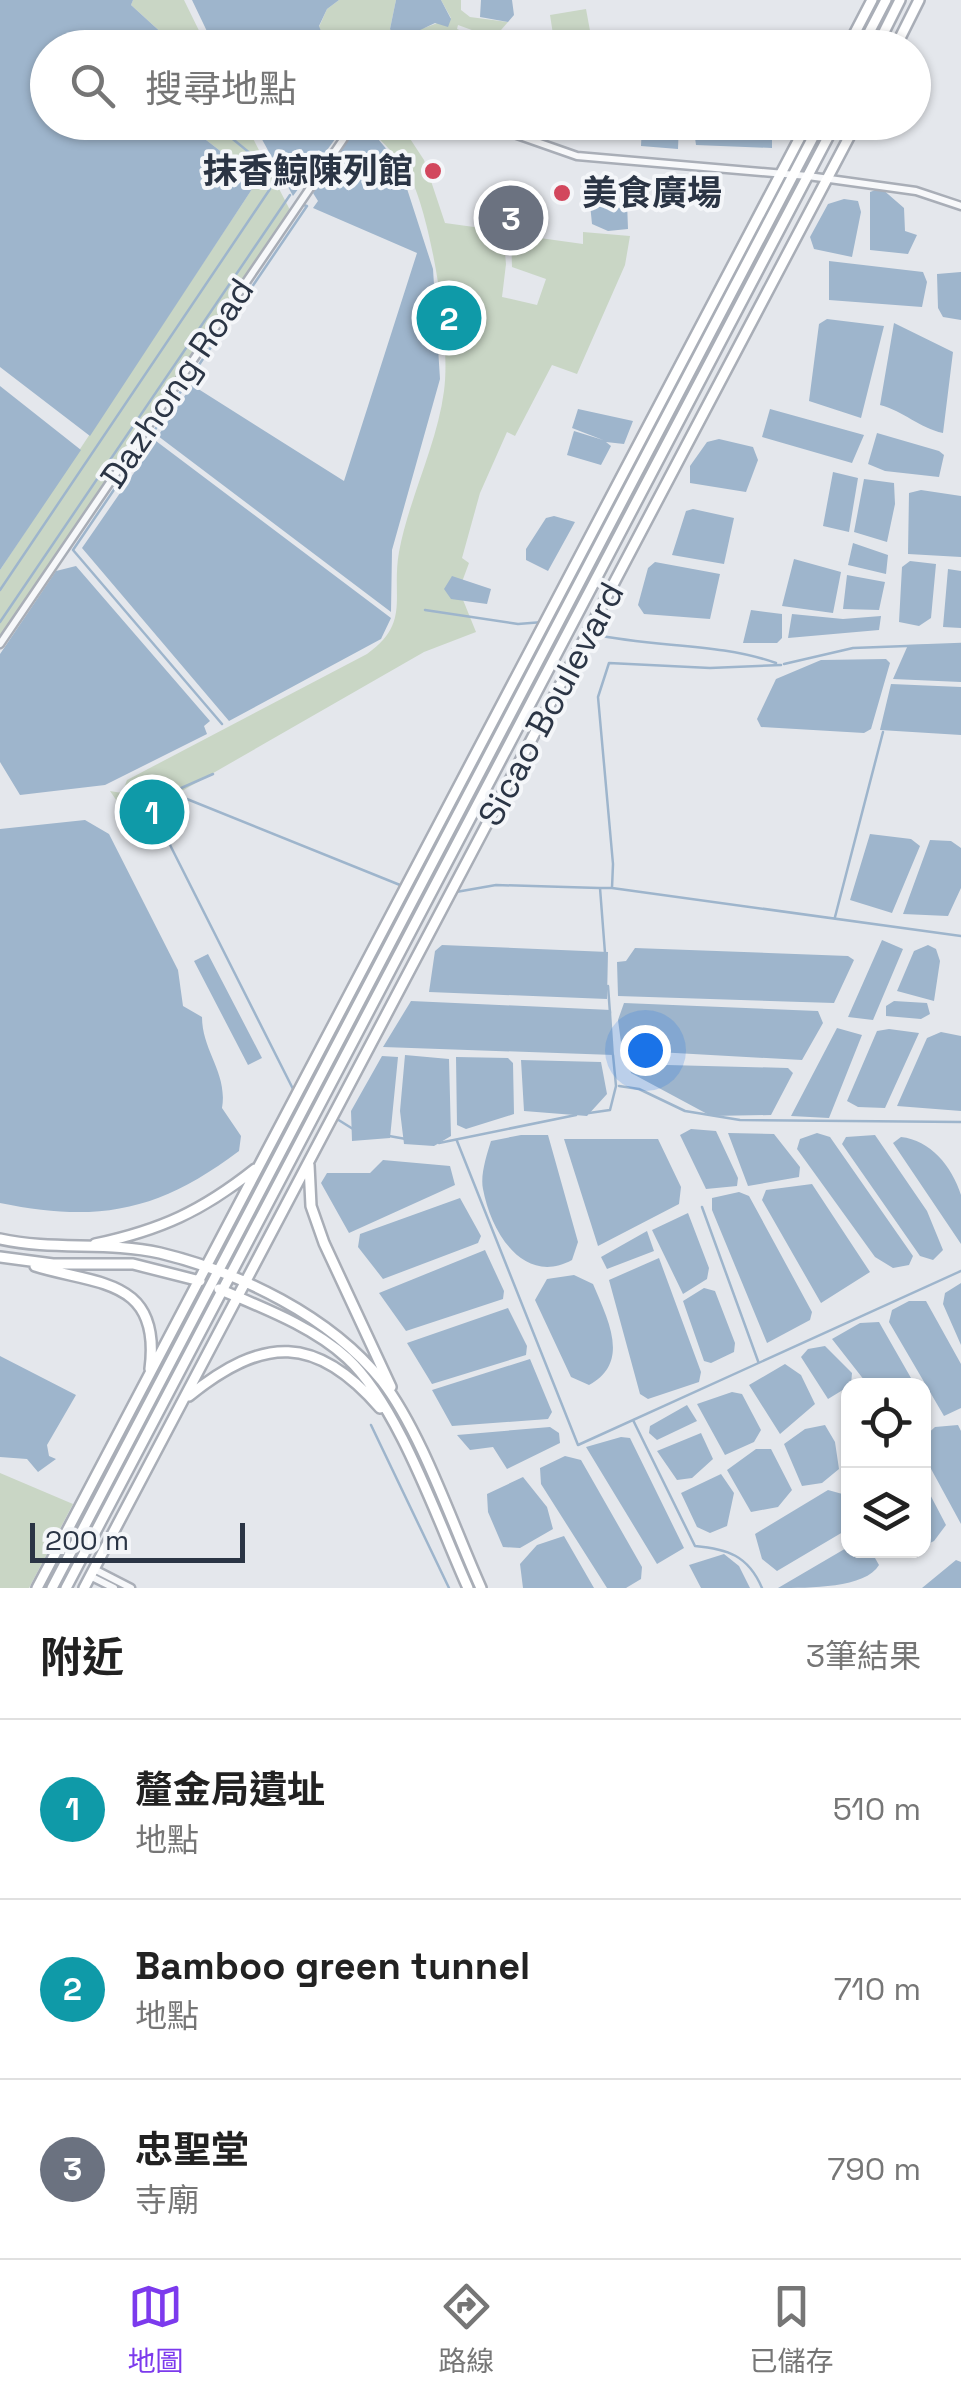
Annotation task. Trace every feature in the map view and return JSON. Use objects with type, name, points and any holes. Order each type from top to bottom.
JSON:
[{"type":"street","points":[[857,30],[872,0]]},
{"type":"street","points":[[870,30],[886,0]]},
{"type":"street","points":[[885,30],[900,0]]},
{"type":"street","points":[[904,30],[919,0]]},
{"type":"street","name":"Dazhong Road","points":[[0,644],[342,140]]},
{"type":"street","points":[[531,140],[577,156],[808,176],[916,192],[961,206]]},
{"type":"street","name":"Sicao Boulevard","points":[[36,1588],[799,140]]},
{"type":"street","name":"Sicao Boulevard","points":[[52,1588],[812,140]]},
{"type":"street","name":"Sicao Boulevard","points":[[66,1588],[827,140]]},
{"type":"street","name":"Sicao Boulevard","points":[[84,1588],[848,140]]},
{"type":"street","points":[[309,1162],[311,1206],[324,1242],[481,1588]]},
{"type":"street","points":[[77,1248],[180,1219],[218,1200],[261,1164]]},
{"type":"street","points":[[0,1239],[77,1248],[132,1249],[232,1278],[328,1328],[381,1381],[404,1417]]},
{"type":"street","points":[[0,1257],[109,1282],[129,1295],[146,1325],[151,1364],[147,1378]]},
{"type":"street","points":[[18,1261],[133,1264],[198,1280],[295,1323],[345,1356],[367,1379],[394,1424],[468,1588]]},
{"type":"street","points":[[183,1400],[224,1368],[277,1348],[320,1359],[352,1376],[394,1424]]},
{"type":"street","points":[[92,1572],[114,1588]]},
{"type":"street","points":[[92,1572],[130,1588]]},
{"type":"green space","points":[[133,0],[184,0],[199,30],[158,30],[131,5]]},
{"type":"green space","points":[[339,0],[396,0],[390,29],[424,28],[451,18],[441,0],[461,0],[461,10],[470,17],[508,22],[501,30],[472,30],[458,25],[459,30],[320,30],[327,9]]},
{"type":"green space","points":[[586,9],[590,30],[552,30],[550,15]]},
{"type":"green space","points":[[206,140],[254,140],[290,210],[0,637],[0,570],[258,180]]},
{"type":"green space","points":[[380,140],[411,140],[424,160],[445,223],[503,231],[506,264],[502,297],[537,305],[546,279],[512,267],[511,234],[583,244],[583,232],[630,236],[625,265],[577,374],[552,365],[515,436],[507,432],[480,493],[462,558],[469,563],[459,590],[476,632],[424,652],[168,799],[125,813],[110,791],[122,793],[127,780],[367,654],[381,643],[394,620],[399,552],[440,411],[445,369],[442,312],[432,249],[417,194],[395,155]]},
{"type":"green space","points":[[0,1473],[73,1504],[29,1588],[0,1588]]},
{"type":"water","points":[[0,0],[133,0],[131,5],[158,30],[30,30],[30,140],[206,140],[258,180],[90,436],[0,367]]},
{"type":"water","points":[[192,0],[339,0],[327,9],[321,30],[206,30]]},
{"type":"water","points":[[396,0],[441,0],[451,19],[448,27],[435,23],[420,30],[390,29]]},
{"type":"water","points":[[481,0],[512,0],[514,15],[508,22],[480,17]]},
{"type":"water","points":[[262,140],[334,140],[293,196]]},
{"type":"water","points":[[348,140],[379,140],[399,164],[433,269],[440,379],[392,550],[391,612],[158,436],[192,385],[344,481],[417,253],[313,208],[318,201],[313,193]]},
{"type":"water","points":[[641,140],[678,140],[678,149],[641,146]]},
{"type":"water","points":[[695,140],[772,140],[772,148],[696,145]]},
{"type":"water","points":[[881,188],[904,208],[905,231],[917,235],[908,254],[870,250],[870,192]]},
{"type":"water","points":[[844,199],[858,201],[861,212],[852,257],[814,249],[810,237],[828,204]]},
{"type":"water","points":[[627,202],[628,229],[608,231],[592,224],[590,204]]},
{"type":"water","points":[[829,261],[923,272],[927,282],[922,307],[829,300]]},
{"type":"water","points":[[961,272],[961,320],[943,317],[938,308],[937,274]]},
{"type":"water","points":[[827,319],[884,326],[861,418],[809,401],[819,324]]},
{"type":"water","points":[[894,323],[953,352],[943,433],[880,405]]},
{"type":"water","points":[[0,386],[81,450],[0,570]]},
{"type":"water","points":[[578,409],[633,421],[624,444],[606,442],[611,446],[601,465],[567,455],[574,431],[603,440],[572,428]]},
{"type":"water","points":[[770,409],[864,435],[852,463],[762,437]]},
{"type":"water","points":[[877,433],[939,451],[944,455],[939,477],[885,471],[868,464]]},
{"type":"water","points":[[719,439],[753,447],[758,460],[746,492],[690,483],[690,466],[707,442]]},
{"type":"water","points":[[156,441],[391,618],[381,639],[229,721],[82,548]]},
{"type":"water","points":[[833,472],[858,478],[849,532],[823,526]]},
{"type":"water","points":[[864,479],[894,483],[895,504],[887,542],[854,532]]},
{"type":"water","points":[[921,490],[961,496],[961,557],[908,554],[909,493]]},
{"type":"water","points":[[686,511],[734,518],[724,564],[672,555]]},
{"type":"water","points":[[554,516],[575,522],[548,571],[526,560],[526,549],[546,518]]},
{"type":"water","points":[[853,543],[888,555],[886,574],[848,565]]},
{"type":"water","points":[[794,559],[841,572],[833,613],[782,606]]},
{"type":"water","points":[[910,561],[936,564],[931,618],[919,626],[899,622],[902,567]]},
{"type":"water","points":[[655,562],[720,574],[710,619],[644,614],[638,605],[648,568]]},
{"type":"water","points":[[76,566],[210,721],[204,726],[207,734],[105,785],[20,795],[0,762],[0,654],[56,571]]},
{"type":"water","points":[[948,569],[961,571],[961,628],[943,627]]},
{"type":"water","points":[[847,575],[885,582],[879,610],[843,609]]},
{"type":"water","points":[[452,576],[491,589],[487,604],[451,599],[444,589]]},
{"type":"water","points":[[751,610],[782,614],[782,638],[777,643],[743,643]]},
{"type":"water","points":[[792,614],[843,619],[881,616],[879,630],[788,638]]},
{"type":"water","points":[[961,644],[961,682],[893,679],[908,645]]},
{"type":"water","points":[[886,659],[890,663],[871,729],[864,733],[761,727],[757,719],[776,679],[821,660]]},
{"type":"water","points":[[891,684],[961,687],[961,735],[880,730]]},
{"type":"water","points":[[85,820],[109,834],[178,970],[183,1006],[202,1017],[221,1084],[222,1108],[241,1136],[239,1151],[209,1172],[154,1200],[97,1211],[67,1212],[0,1203],[0,829]]},
{"type":"water","points":[[870,834],[911,839],[920,846],[892,913],[850,900]]},
{"type":"water","points":[[930,840],[951,841],[961,848],[961,888],[948,916],[903,914]]},
{"type":"water","points":[[882,940],[903,949],[873,1020],[848,1017]]},
{"type":"water","points":[[442,945],[608,952],[607,999],[429,992],[435,951]]},
{"type":"water","points":[[928,945],[936,949],[940,961],[934,1001],[897,991],[914,951]]},
{"type":"water","points":[[635,948],[848,956],[854,960],[834,1003],[618,996],[617,962],[626,961]]},
{"type":"water","points":[[208,954],[262,1058],[248,1065],[194,961]]},
{"type":"water","points":[[411,1001],[611,1010],[614,1055],[383,1047]]},
{"type":"water","points":[[894,1001],[927,1003],[930,1014],[921,1019],[886,1016],[886,1006]]},
{"type":"water","points":[[624,1003],[818,1011],[823,1023],[802,1060],[622,1050],[618,1020]]},
{"type":"water","points":[[837,1028],[862,1035],[829,1118],[791,1116]]},
{"type":"water","points":[[877,1031],[919,1033],[885,1108],[858,1107],[847,1101]]},
{"type":"water","points":[[941,1032],[961,1036],[961,1111],[897,1106],[927,1038]]},
{"type":"water","points":[[405,1055],[449,1059],[451,1136],[434,1146],[404,1144],[400,1111]]},
{"type":"water","points":[[382,1056],[398,1057],[390,1138],[352,1141],[351,1111]]},
{"type":"water","points":[[456,1057],[508,1058],[513,1063],[514,1114],[466,1129],[457,1125]]},
{"type":"water","points":[[521,1060],[601,1062],[607,1094],[587,1116],[524,1111]]},
{"type":"water","points":[[629,1064],[788,1068],[793,1073],[771,1115],[711,1116],[631,1073]]},
{"type":"water","points":[[691,1129],[716,1131],[738,1178],[737,1186],[706,1189],[680,1135]]},
{"type":"water","points":[[728,1133],[774,1134],[800,1167],[799,1177],[748,1186]]},
{"type":"water","points":[[817,1133],[830,1137],[913,1256],[909,1265],[893,1268],[875,1257],[797,1149],[800,1139]]},
{"type":"water","points":[[548,1135],[578,1242],[572,1260],[555,1266],[539,1266],[512,1251],[487,1206],[482,1177],[491,1141]]},
{"type":"water","points":[[875,1135],[927,1211],[943,1250],[933,1260],[920,1256],[842,1144],[846,1137]]},
{"type":"water","points":[[901,1137],[930,1149],[952,1174],[961,1195],[961,1244],[893,1143]]},
{"type":"water","points":[[564,1139],[658,1139],[681,1187],[679,1204],[598,1246]]},
{"type":"water","points":[[383,1160],[450,1166],[455,1185],[349,1233],[321,1183],[327,1173],[370,1173]]},
{"type":"water","points":[[812,1184],[870,1272],[821,1303],[762,1200],[766,1190]]},
{"type":"water","points":[[739,1192],[749,1196],[812,1312],[810,1320],[767,1343],[712,1210],[712,1198]]},
{"type":"water","points":[[460,1198],[481,1236],[478,1243],[383,1279],[358,1247],[360,1234]]},
{"type":"water","points":[[688,1213],[709,1268],[707,1279],[683,1294],[652,1230]]},
{"type":"water","points":[[647,1231],[654,1251],[607,1269],[601,1257]]},
{"type":"water","points":[[485,1250],[504,1291],[503,1299],[406,1331],[379,1293]]},
{"type":"water","points":[[659,1258],[701,1372],[699,1382],[648,1399],[640,1394],[609,1280]]},
{"type":"water","points":[[574,1275],[593,1284],[612,1339],[609,1365],[589,1385],[571,1377],[535,1300],[547,1279]]},
{"type":"water","points":[[961,1283],[961,1345],[943,1304],[945,1293]]},
{"type":"water","points":[[704,1288],[715,1291],[735,1343],[734,1352],[711,1363],[704,1361],[683,1301]]},
{"type":"water","points":[[909,1301],[926,1301],[961,1364],[961,1408],[944,1416],[931,1394],[931,1378],[922,1378],[889,1322],[892,1310]]},
{"type":"water","points":[[508,1308],[527,1346],[526,1355],[432,1384],[407,1343]]},
{"type":"water","points":[[879,1322],[911,1378],[863,1378],[832,1339],[860,1323]]},
{"type":"water","points":[[825,1346],[852,1373],[852,1378],[841,1378],[841,1391],[828,1399],[801,1357],[808,1349]]},
{"type":"water","points":[[0,1356],[76,1395],[47,1445],[49,1456],[56,1459],[38,1472],[27,1459],[0,1457]]},
{"type":"water","points":[[530,1359],[552,1412],[548,1419],[452,1426],[432,1390]]},
{"type":"water","points":[[785,1364],[801,1375],[815,1404],[780,1434],[749,1385]]},
{"type":"water","points":[[732,1392],[742,1394],[761,1430],[754,1442],[725,1455],[697,1404]]},
{"type":"water","points":[[687,1405],[697,1421],[657,1440],[649,1433],[650,1426]]},
{"type":"water","points":[[825,1425],[835,1442],[839,1469],[822,1483],[802,1486],[784,1444],[805,1429]]},
{"type":"water","points":[[958,1425],[961,1431],[961,1524],[931,1469],[931,1431]]},
{"type":"water","points":[[550,1427],[559,1433],[560,1443],[507,1469],[493,1447],[470,1450],[457,1435]]},
{"type":"water","points":[[701,1433],[713,1459],[692,1478],[677,1480],[657,1451]]},
{"type":"water","points":[[630,1438],[684,1548],[657,1564],[586,1447]]},
{"type":"water","points":[[756,1449],[771,1449],[792,1490],[778,1507],[751,1512],[727,1470]]},
{"type":"water","points":[[565,1456],[581,1460],[642,1567],[641,1579],[626,1588],[607,1588],[541,1484],[540,1468]]},
{"type":"water","points":[[721,1474],[734,1493],[727,1526],[710,1533],[697,1527],[681,1493]]},
{"type":"water","points":[[523,1477],[547,1507],[553,1529],[520,1548],[503,1547],[488,1512],[487,1494]]},
{"type":"water","points":[[828,1490],[841,1494],[841,1533],[777,1571],[762,1559],[755,1534]]},
{"type":"water","points":[[931,1496],[946,1525],[931,1542]]},
{"type":"water","points":[[564,1536],[594,1588],[523,1588],[520,1564],[537,1545]]},
{"type":"water","points":[[841,1551],[841,1558],[875,1558],[879,1565],[872,1573],[850,1582],[778,1588]]},
{"type":"water","points":[[724,1554],[739,1566],[750,1588],[701,1588],[689,1565]]},
{"type":"water","points":[[956,1560],[961,1562],[961,1588],[922,1588]]},
{"type":"waterway","points":[[0,590],[270,189],[256,158],[234,140]]},
{"type":"waterway","points":[[0,622],[290,195]]},
{"type":"waterway","points":[[222,724],[73,550],[307,206],[303,205]]},
{"type":"waterway","points":[[425,610],[518,624],[543,622]]},
{"type":"waterway","points":[[593,634],[708,648],[776,663]]},
{"type":"waterway","points":[[784,664],[853,648],[961,644]]},
{"type":"waterway","points":[[605,953],[600,888],[612,888],[613,864],[598,697],[609,663],[710,668],[781,665]]},
{"type":"waterway","points":[[835,917],[883,732]]},
{"type":"waterway","points":[[213,774],[170,793],[163,831],[293,1089]]},
{"type":"waterway","points":[[172,793],[400,885]]},
{"type":"waterway","points":[[456,892],[496,885],[599,888]]},
{"type":"waterway","points":[[612,888],[961,936]]},
{"type":"waterway","points":[[608,986],[610,1013]]},
{"type":"waterway","points":[[589,1113],[610,1110],[616,1086],[613,1055]]},
{"type":"waterway","points":[[619,1086],[639,1089],[685,1111],[740,1120],[961,1122]]},
{"type":"waterway","points":[[439,1143],[576,1115]]},
{"type":"waterway","points":[[337,1119],[353,1129]]},
{"type":"waterway","points":[[389,1136],[406,1139]]},
{"type":"waterway","points":[[457,1141],[578,1445],[961,1271]]},
{"type":"waterway","points":[[702,1207],[758,1361]]},
{"type":"waterway","points":[[633,1420],[695,1546],[717,1549],[743,1561],[762,1588]]},
{"type":"waterway","points":[[371,1425],[449,1588]]},
{"type":"place","name":"抹香鯨陳列館","points":[[433,171]]},
{"type":"place","name":"美食廣場","points":[[562,193]]},
{"type":"place","name":"忠聖堂","points":[[511,218]]},
{"type":"place","name":"Bamboo green tunnel","points":[[449,318]]},
{"type":"place","name":"釐金局遺址","points":[[152,812]]}]
